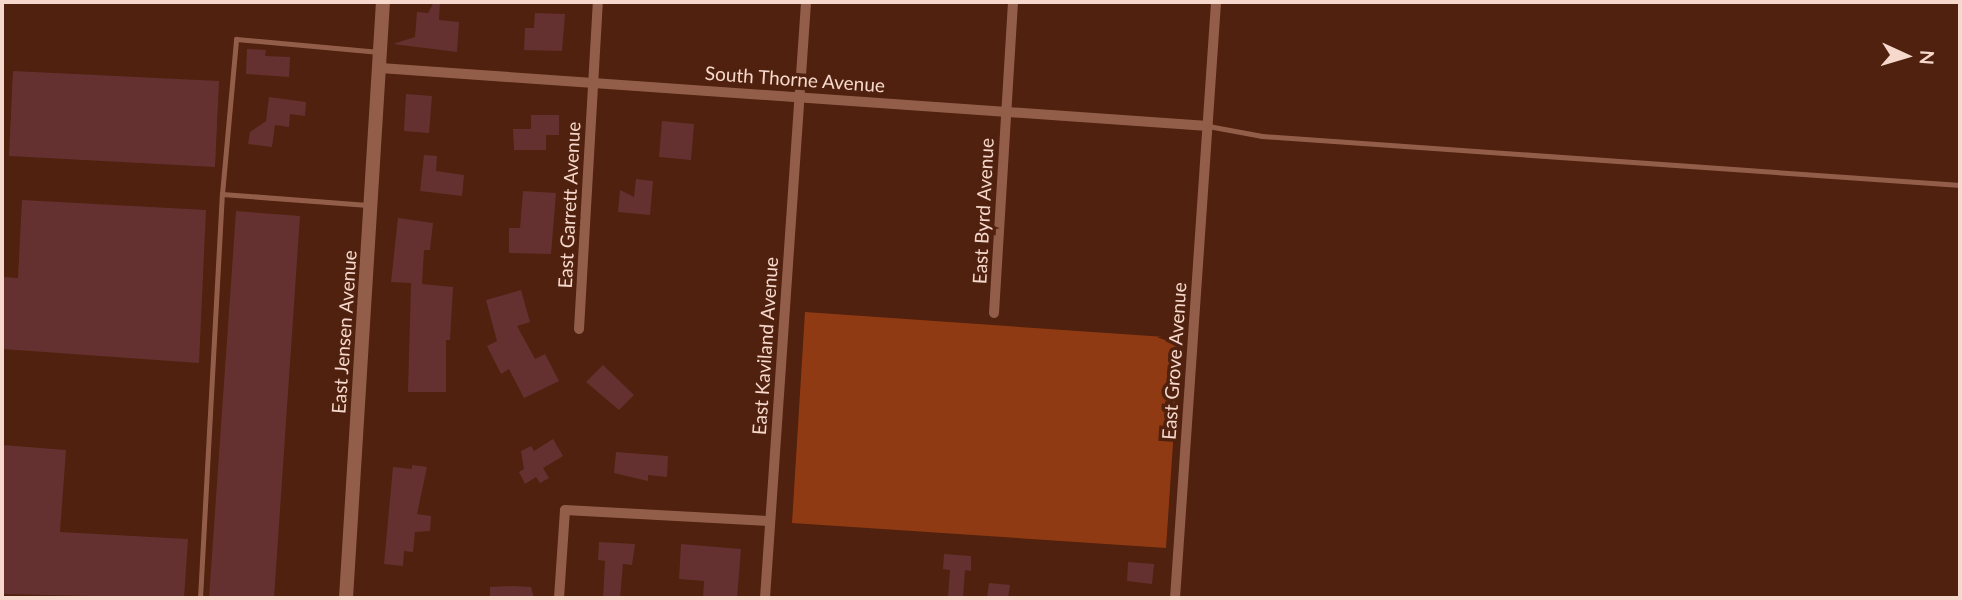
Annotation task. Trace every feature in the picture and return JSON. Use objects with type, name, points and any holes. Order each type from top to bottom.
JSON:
[{"type":"street","name":"East Jensen Avenue","points":[[346,598],[383,2]]},
{"type":"street","name":"East Garrett Avenue","points":[[579,329],[598,2]]},
{"type":"street","name":"East Kaviland Avenue","points":[[765,598],[806,2]]},
{"type":"street","name":"East Byrd Avenue","points":[[994,313],[1013,2]]},
{"type":"street","name":"East Grove Avenue","points":[[1175,598],[1216,2]]},
{"type":"street","name":"South Thorne Avenue","points":[[380,68],[1208,126]]},
{"type":"street","points":[[559,598],[565,510],[769,521]]},
{"type":"lane","points":[[200,598],[222,194],[236,39],[380,52]]},
{"type":"lane","points":[[1208,126],[1262,136],[1960,185]]},
{"type":"lane","points":[[222,194],[371,205]]},
{"type":"shaded area","points":[[805,312],[1180,338],[1166,548],[792,523]]},
{"type":"building","points":[[434,2],[440,2],[439,20],[459,22],[457,52],[393,44],[415,37],[417,12],[428,13]]},
{"type":"building","points":[[535,13],[565,14],[562,51],[524,50],[525,28],[534,28]]},
{"type":"building","points":[[247,49],[266,50],[265,56],[290,57],[289,77],[246,74]]},
{"type":"building","points":[[13,71],[219,81],[215,167],[9,156]]},
{"type":"building","points":[[406,94],[432,96],[429,133],[404,131]]},
{"type":"building","points":[[269,97],[306,102],[305,116],[290,114],[289,127],[275,125],[272,147],[248,144],[250,132],[266,121]]},
{"type":"building","points":[[531,115],[559,115],[559,135],[546,135],[546,150],[514,150],[513,129],[531,129]]},
{"type":"building","points":[[662,121],[694,124],[691,160],[659,157]]},
{"type":"building","points":[[424,155],[437,156],[436,171],[464,175],[462,196],[420,191]]},
{"type":"building","points":[[636,179],[653,181],[650,215],[618,212],[620,190],[634,197]]},
{"type":"building","points":[[523,191],[556,193],[551,254],[509,253],[509,228],[520,228]]},
{"type":"building","points":[[22,200],[206,210],[199,363],[2,349],[2,277],[18,278]]},
{"type":"building","points":[[236,211],[300,216],[274,598],[209,598]]},
{"type":"building","points":[[398,218],[433,223],[430,250],[424,250],[422,284],[453,287],[450,340],[446,340],[446,392],[408,392],[411,283],[391,282]]},
{"type":"building","points":[[521,290],[530,322],[517,326],[535,359],[545,354],[559,381],[524,398],[509,369],[501,374],[487,346],[497,341],[486,300]]},
{"type":"building","points":[[603,365],[634,395],[619,410],[586,382]]},
{"type":"building","points":[[553,439],[563,456],[543,468],[549,478],[540,483],[536,477],[525,484],[519,472],[524,469],[521,451],[531,446],[534,451]]},
{"type":"building","points":[[2,445],[66,450],[60,532],[188,539],[184,598],[2,594]]},
{"type":"building","points":[[616,452],[668,456],[667,477],[648,475],[648,481],[614,473]]},
{"type":"building","points":[[412,465],[427,467],[417,514],[431,516],[430,531],[415,532],[413,552],[404,551],[403,566],[384,564],[393,467],[412,469]]},
{"type":"building","points":[[599,542],[635,544],[632,565],[623,564],[620,598],[603,598],[605,561],[598,560]]},
{"type":"building","points":[[681,544],[741,549],[737,598],[703,598],[704,581],[679,579]]},
{"type":"building","points":[[944,554],[971,556],[971,571],[965,570],[963,598],[948,597],[950,570],[943,569]]},
{"type":"building","points":[[1128,562],[1154,564],[1152,584],[1127,581]]},
{"type":"building","points":[[989,583],[1010,585],[1008,598],[987,598]]},
{"type":"building","points":[[490,587],[531,587],[534,598],[490,598]]}]
